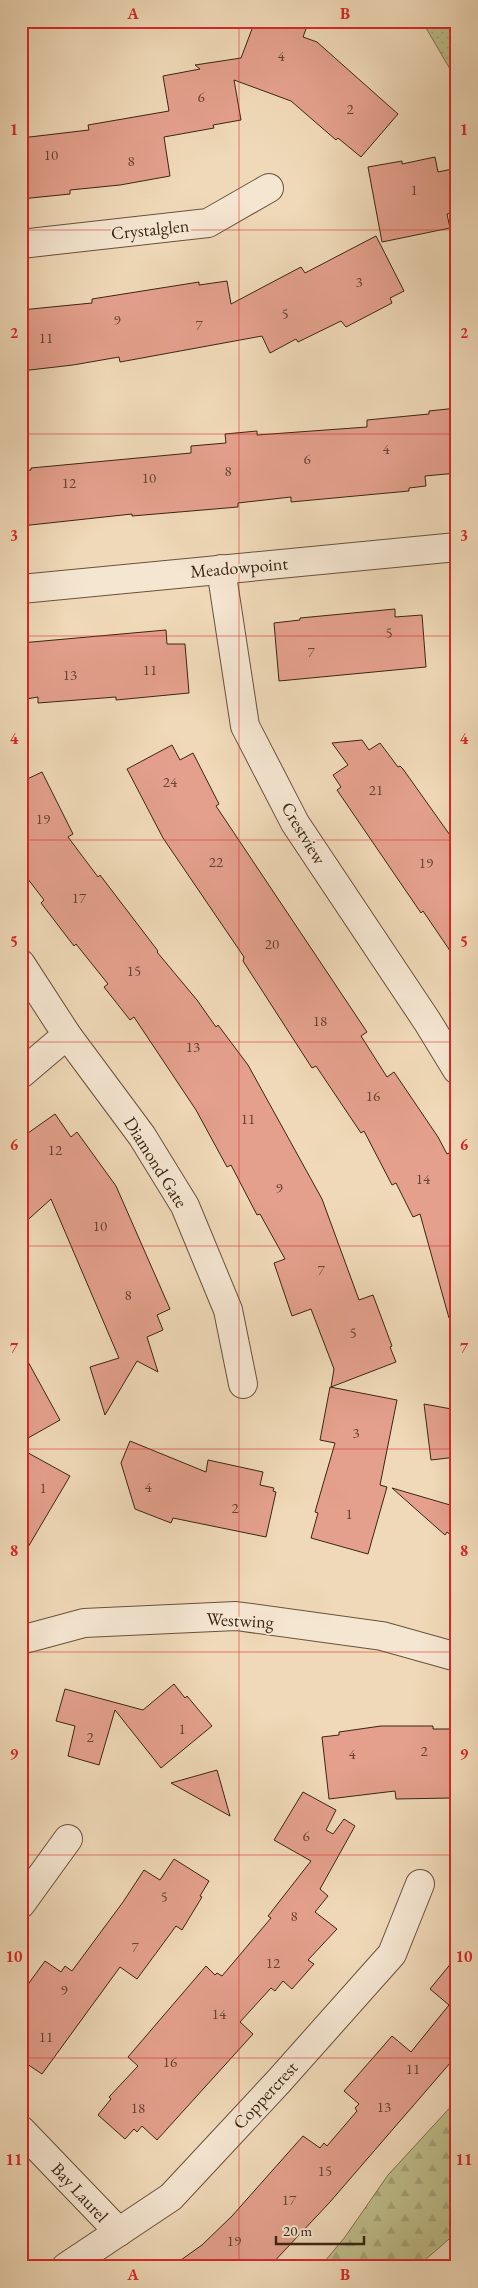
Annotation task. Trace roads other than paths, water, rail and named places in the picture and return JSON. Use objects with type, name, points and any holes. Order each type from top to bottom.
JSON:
[{"type":"street","name":"Crystalglen","points":[[21,244],[208,223],[269,188]]},
{"type":"street","name":"Meadowpoint","points":[[21,589],[221,568],[457,547]]},
{"type":"street","name":"Crestview","points":[[221,568],[245,726],[296,823],[427,1021],[457,1070]]},
{"type":"street","name":"Diamond Gate","points":[[21,964],[67,1035],[142,1136],[185,1206],[228,1310],[244,1384]]},
{"type":"street","points":[[21,1074],[67,1035]]},
{"type":"street","name":"Westwing","points":[[21,1640],[84,1623],[236,1616],[382,1636],[457,1657]]},
{"type":"street","points":[[21,1904],[68,1839]]},
{"type":"street","name":"Coppercrest","points":[[66,2267],[171,2197],[279,2081],[392,1954],[420,1884]]},
{"type":"street","name":"Bay Laurel","points":[[21,2130],[118,2232]]}]
